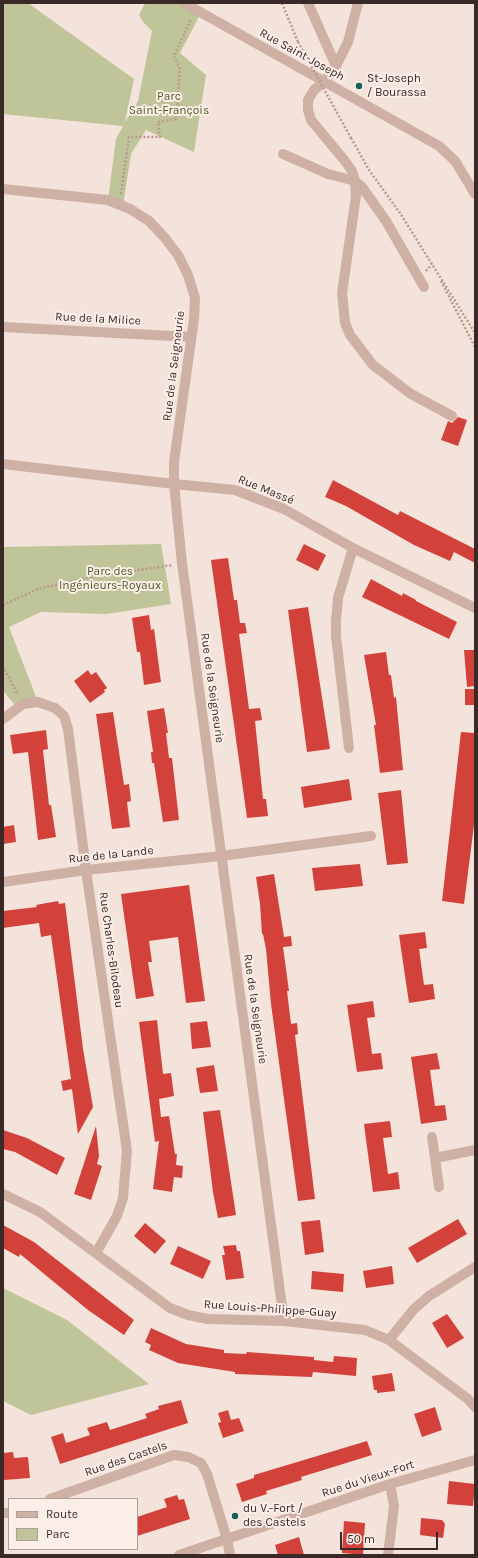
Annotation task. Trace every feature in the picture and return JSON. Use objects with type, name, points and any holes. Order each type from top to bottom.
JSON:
[{"type":"street","name":"Rue Saint-Joseph","points":[[184,3],[439,146],[455,161],[475,194]]},
{"type":"street","points":[[308,3],[336,66]]},
{"type":"street","points":[[358,3],[348,42],[336,66],[308,100],[308,110],[311,120],[345,161],[352,171],[355,181],[355,202],[342,293],[346,323],[354,340],[373,365],[411,394],[452,416]]},
{"type":"street","points":[[283,154],[328,174],[355,181],[368,195],[386,221],[424,287]]},
{"type":"street","name":"Rue de la Seigneurie","points":[[3,188],[102,199],[130,209],[149,221],[178,255],[188,275],[195,298],[174,462],[174,484],[182,563],[284,1321]]},
{"type":"street","name":"Rue de la Milice","points":[[3,327],[191,337]]},
{"type":"street","name":"Rue Massé","points":[[3,464],[235,490],[284,509],[353,548],[475,608]]},
{"type":"street","points":[[349,748],[336,636],[336,621],[338,598],[353,548]]},
{"type":"street","name":"Rue Charles-Bilodeau","points":[[23,704],[38,702],[56,708],[64,716],[68,729],[86,870],[127,1151],[122,1198],[116,1216],[96,1253]]},
{"type":"street","points":[[3,719],[23,704]]},
{"type":"street","name":"Rue de la Lande","points":[[3,882],[86,870],[222,856],[371,836]]},
{"type":"street","points":[[432,1137],[439,1187]]},
{"type":"street","points":[[436,1158],[475,1150]]},
{"type":"street","name":"Rue Louis-Philippe-Guay","points":[[3,1194],[40,1212],[170,1308],[188,1315],[208,1319],[284,1321],[365,1330],[389,1340],[468,1399],[475,1407]]},
{"type":"street","points":[[389,1340],[414,1309],[429,1296],[475,1267]]},
{"type":"street","name":"Rue des Castels","points":[[53,1498],[174,1454],[188,1457],[201,1463],[207,1474],[227,1539],[230,1555]]},
{"type":"street","name":"Rue du Vieux-Fort","points":[[179,1555],[390,1484],[475,1460]]},
{"type":"street","points":[[388,1555],[394,1506],[390,1484]]},
{"type":"path","points":[[282,3],[298,42],[369,170],[432,264],[475,333]]},
{"type":"path","points":[[119,205],[129,137],[160,137],[158,122],[176,119],[180,68],[174,56],[196,10]]},
{"type":"path","points":[[432,264],[475,347]]},
{"type":"path","points":[[3,605],[38,589],[90,577],[182,563]]},
{"type":"path","points":[[3,666],[23,704]]},
{"type":"green space","name":"Parc Saint-François","points":[[3,3],[28,3],[134,79],[125,122],[138,101],[152,31],[139,15],[145,3],[184,3],[201,13],[180,53],[206,75],[194,152],[146,130],[131,154],[123,206],[108,200],[116,139],[123,126],[3,114]]},
{"type":"green space","name":"Parc des Ingénieurs-Royaux","points":[[161,544],[171,604],[107,614],[41,612],[9,627],[38,702],[17,707],[3,691],[3,547]]},
{"type":"green space","points":[[3,1288],[67,1320],[149,1384],[31,1415],[3,1401]]},
{"type":"building","points":[[458,417],[467,420],[458,446],[441,440],[448,421],[452,423]]},
{"type":"building","points":[[333,480],[398,515],[400,511],[475,549],[475,563],[454,552],[450,561],[414,545],[346,506],[325,497]]},
{"type":"building","points":[[304,544],[326,555],[318,571],[296,560]]},
{"type":"building","points":[[228,558],[234,600],[237,600],[240,623],[245,623],[247,633],[239,634],[249,709],[260,708],[262,720],[255,721],[263,799],[266,799],[268,816],[247,818],[211,560]]},
{"type":"building","points":[[371,579],[402,596],[403,593],[457,622],[449,639],[362,597]]},
{"type":"building","points":[[308,607],[330,749],[307,752],[288,610]]},
{"type":"building","points":[[149,615],[151,630],[154,629],[161,682],[144,685],[140,652],[137,652],[132,618]]},
{"type":"building","points":[[464,650],[475,650],[475,686],[467,687]]},
{"type":"building","points":[[386,652],[394,698],[396,697],[403,770],[380,773],[374,725],[376,725],[364,655]]},
{"type":"building","points":[[88,670],[91,675],[96,672],[107,688],[104,690],[105,692],[90,703],[74,681]]},
{"type":"building","points":[[465,689],[475,689],[475,705],[465,705]]},
{"type":"building","points":[[164,708],[168,733],[166,733],[169,758],[172,758],[179,820],[163,822],[154,763],[152,763],[151,752],[153,752],[147,711]]},
{"type":"building","points":[[113,712],[124,785],[129,784],[131,801],[127,802],[130,827],[112,829],[96,714]]},
{"type":"building","points":[[46,730],[48,749],[43,750],[49,805],[51,805],[56,837],[38,840],[28,752],[13,754],[10,735]]},
{"type":"building","points":[[461,732],[475,733],[475,817],[464,904],[442,901]]},
{"type":"building","points":[[349,779],[352,800],[304,808],[301,787]]},
{"type":"building","points":[[401,790],[408,863],[387,865],[378,793]]},
{"type":"building","points":[[14,825],[16,842],[3,844],[3,827]]},
{"type":"building","points":[[360,864],[363,886],[315,891],[312,868]]},
{"type":"building","points":[[274,874],[284,937],[291,936],[292,946],[283,947],[289,991],[287,991],[291,1024],[297,1023],[298,1034],[295,1035],[315,1199],[298,1201],[271,1004],[266,949],[262,934],[256,877]]},
{"type":"building","points":[[189,885],[205,1001],[186,1003],[178,937],[149,941],[152,962],[148,962],[154,996],[136,999],[121,894]]},
{"type":"building","points":[[58,901],[59,904],[65,903],[83,1049],[93,1107],[78,1134],[72,1089],[63,1091],[61,1081],[71,1079],[51,935],[41,937],[39,923],[3,928],[3,911],[37,907],[36,905]]},
{"type":"building","points":[[425,932],[427,948],[419,949],[424,985],[433,984],[435,999],[409,1003],[399,935]]},
{"type":"building","points":[[373,1001],[375,1017],[367,1018],[372,1054],[381,1053],[383,1069],[357,1072],[347,1005]]},
{"type":"building","points":[[157,1020],[163,1074],[171,1073],[174,1096],[159,1099],[161,1117],[169,1116],[175,1154],[177,1154],[176,1165],[183,1166],[182,1178],[174,1177],[172,1192],[153,1189],[159,1141],[155,1142],[139,1022]]},
{"type":"building","points":[[207,1021],[211,1047],[192,1049],[190,1023]]},
{"type":"building","points":[[437,1053],[440,1069],[430,1070],[435,1106],[445,1105],[447,1120],[421,1124],[411,1057]]},
{"type":"building","points":[[214,1065],[218,1091],[200,1093],[196,1068]]},
{"type":"building","points":[[220,1110],[236,1215],[218,1218],[213,1192],[203,1112]]},
{"type":"building","points":[[390,1121],[392,1137],[383,1138],[388,1174],[398,1172],[400,1189],[373,1192],[364,1124]]},
{"type":"building","points":[[96,1126],[99,1156],[97,1164],[102,1166],[91,1200],[74,1194]]},
{"type":"building","points":[[3,1130],[27,1138],[65,1158],[57,1175],[15,1152],[3,1149]]},
{"type":"building","points":[[458,1219],[467,1234],[417,1263],[408,1248]]},
{"type":"building","points":[[320,1220],[324,1252],[305,1255],[301,1222]]},
{"type":"building","points":[[145,1223],[166,1241],[155,1254],[134,1236]]},
{"type":"building","points":[[3,1225],[34,1242],[134,1320],[124,1335],[88,1310],[20,1254],[19,1257],[3,1248]]},
{"type":"building","points":[[236,1245],[237,1251],[240,1251],[244,1278],[226,1280],[222,1255],[225,1255],[223,1246]]},
{"type":"building","points":[[178,1246],[211,1261],[203,1279],[170,1264]]},
{"type":"building","points":[[392,1266],[394,1284],[366,1288],[363,1271]]},
{"type":"building","points":[[312,1271],[344,1274],[343,1292],[311,1289]]},
{"type":"building","points":[[447,1314],[464,1338],[447,1348],[432,1323]]},
{"type":"building","points":[[151,1328],[186,1344],[224,1350],[224,1353],[246,1354],[247,1352],[314,1357],[314,1360],[333,1362],[334,1356],[357,1358],[356,1376],[313,1372],[312,1377],[235,1374],[235,1372],[178,1363],[149,1350],[151,1345],[145,1342]]},
{"type":"building","points":[[392,1373],[395,1391],[377,1393],[377,1390],[374,1390],[372,1376]]},
{"type":"building","points":[[181,1400],[188,1423],[60,1464],[51,1437],[63,1433],[66,1443],[90,1435],[87,1428],[107,1422],[110,1430],[147,1418],[145,1414],[159,1409],[158,1406]]},
{"type":"building","points":[[435,1407],[442,1430],[422,1437],[414,1414]]},
{"type":"building","points":[[228,1410],[231,1420],[239,1418],[244,1431],[223,1438],[218,1423],[221,1422],[218,1413]]},
{"type":"building","points":[[367,1441],[372,1455],[301,1477],[302,1480],[266,1491],[267,1494],[242,1502],[236,1484],[254,1478],[254,1475]]},
{"type":"building","points":[[13,1452],[14,1458],[28,1457],[30,1478],[4,1480],[3,1453]]},
{"type":"building","points":[[449,1481],[475,1484],[473,1506],[447,1504]]},
{"type":"building","points":[[177,1495],[179,1500],[184,1499],[190,1519],[138,1536],[138,1517],[167,1507],[164,1499]]},
{"type":"building","points":[[421,1518],[442,1520],[445,1524],[443,1538],[420,1535]]},
{"type":"building","points":[[344,1521],[365,1523],[363,1555],[342,1553]]},
{"type":"building","points":[[299,1537],[304,1555],[278,1555],[275,1545]]},
{"type":"place","name":"St-Joseph / Bourassa","points":[[359,86]]},
{"type":"place","name":"du V.-Fort / des Castels","points":[[235,1516]]}]
